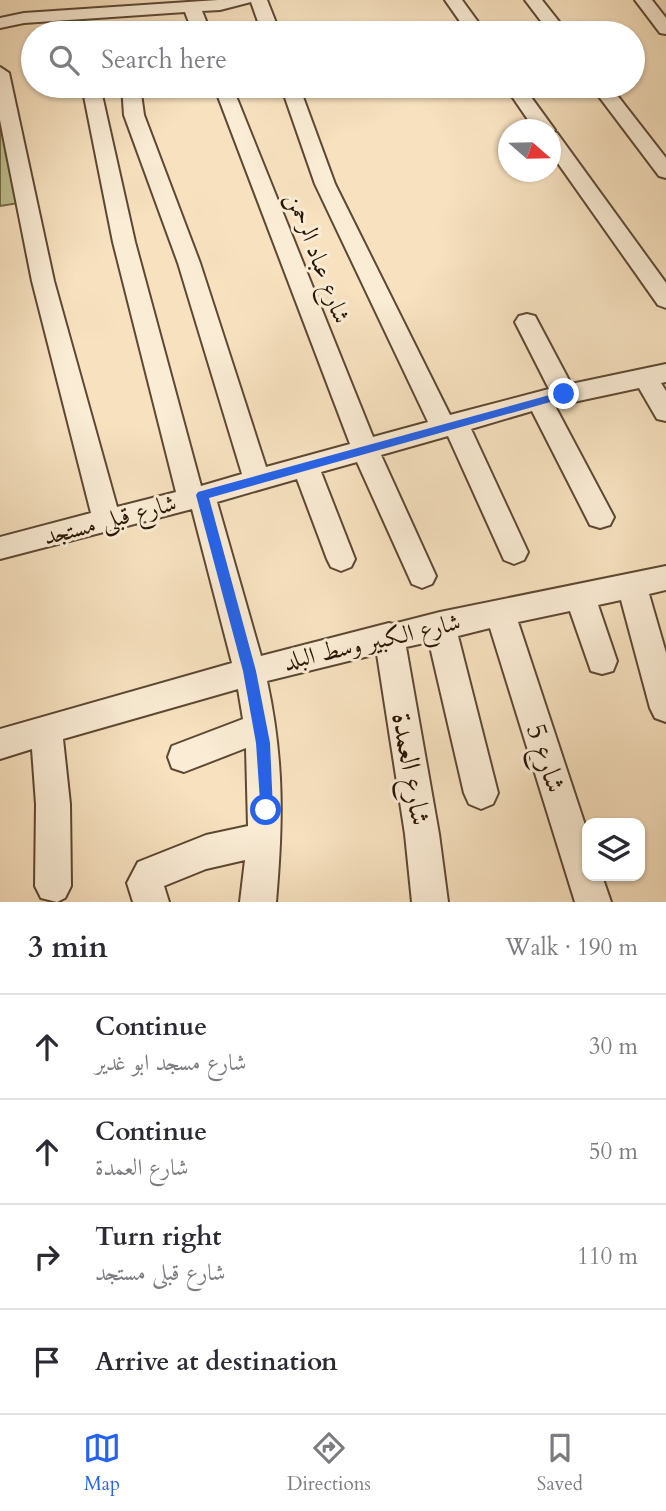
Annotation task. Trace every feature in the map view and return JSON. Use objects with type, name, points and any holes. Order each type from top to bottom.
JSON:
[{"type":"street","points":[[0,23],[24,18],[192,7],[244,0]]},
{"type":"street","points":[[259,0],[267,21]]},
{"type":"street","points":[[453,0],[468,21]]},
{"type":"street","points":[[533,0],[550,21]]},
{"type":"street","points":[[643,0],[666,29]]},
{"type":"street","points":[[192,7],[197,21]]},
{"type":"street","points":[[123,10],[124,21]]},
{"type":"street","points":[[0,11],[24,18]]},
{"type":"street","points":[[77,14],[78,21]]},
{"type":"street","points":[[0,72],[43,281],[107,521]]},
{"type":"street","points":[[93,98],[146,334],[250,671],[261,727],[265,776],[264,839],[258,902]]},
{"type":"street","points":[[132,98],[134,115],[189,263],[257,480]]},
{"type":"street","name":"شارع عباد الرحمن","points":[[228,98],[365,449],[422,576]]},
{"type":"street","points":[[294,98],[325,184],[514,552]]},
{"type":"street","points":[[522,98],[537,119]]},
{"type":"street","points":[[609,98],[666,172]]},
{"type":"street","points":[[561,151],[666,300]]},
{"type":"street","points":[[527,322],[551,397],[600,517]]},
{"type":"street","points":[[655,375],[666,412]]},
{"type":"street","name":"شارع قبلى مستجد","points":[[0,548],[197,497],[551,397],[655,375]]},
{"type":"street","points":[[305,466],[341,559]]},
{"type":"street","name":"شارع الكبير وسط البلد","points":[[0,744],[250,671],[389,636],[666,578]]},
{"type":"street","points":[[632,585],[666,708]]},
{"type":"street","points":[[580,596],[602,661]]},
{"type":"street","name":"شارع 5","points":[[500,613],[593,902]]},
{"type":"street","points":[[440,625],[481,793]]},
{"type":"street","name":"شارع العمدة","points":[[389,636],[422,834],[430,902]]},
{"type":"street","points":[[184,757],[261,727]]},
{"type":"street","points":[[46,729],[53,804],[53,886]]},
{"type":"street","points":[[151,902],[145,883],[150,874],[205,852],[264,839]]},
{"type":"green space","points":[[0,105],[25,202],[0,206]]},
{"type":"route","points":[[266,810],[263,743],[250,671],[202,495],[564,394]]}]
